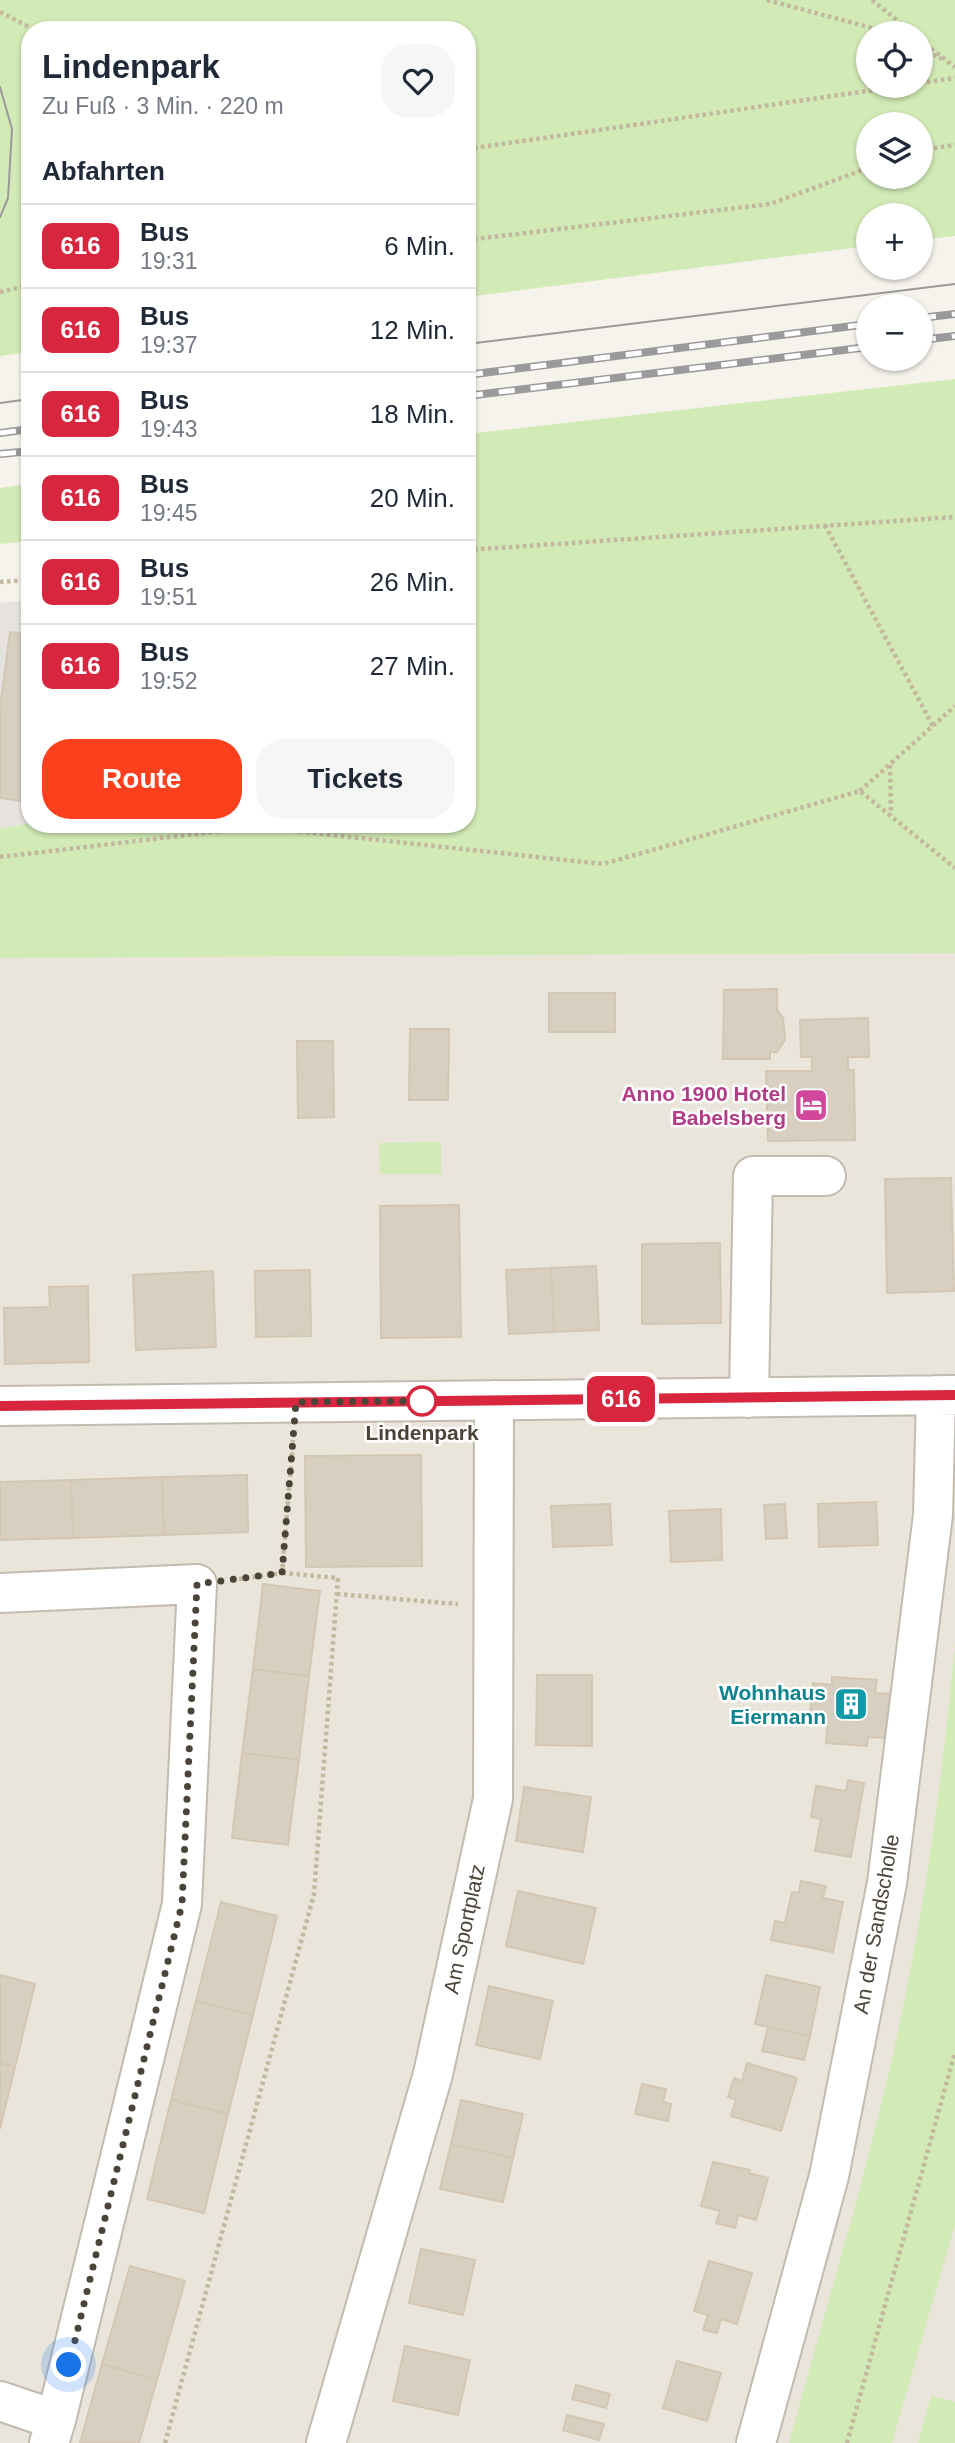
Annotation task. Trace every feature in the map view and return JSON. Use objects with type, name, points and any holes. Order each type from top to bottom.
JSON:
[{"type":"street","points":[[749,1398],[753,1176],[826,1176]]},
{"type":"street","points":[[0,1406],[945,1395]]},
{"type":"street","name":"An der Sandscholle","points":[[756,2443],[829,2176],[887,1883],[933,1515],[945,1395]]},
{"type":"street","name":"Am Sportplatz","points":[[326,2443],[433,2074],[493,1799],[494,1400]]},
{"type":"street","points":[[0,1593],[197,1584],[182,1904],[52,2431],[0,2401]]},
{"type":"path","points":[[767,0],[856,24]]},
{"type":"path","points":[[872,0],[898,21]]},
{"type":"path","points":[[0,12],[21,23]]},
{"type":"path","points":[[933,50],[955,67]]},
{"type":"path","points":[[933,55],[948,62]]},
{"type":"path","points":[[933,81],[955,78]]},
{"type":"path","points":[[476,148],[856,93]]},
{"type":"path","points":[[933,148],[955,145]]},
{"type":"path","points":[[476,239],[769,204],[856,172]]},
{"type":"path","points":[[0,292],[21,287]]},
{"type":"path","points":[[476,549],[955,517]]},
{"type":"path","points":[[825,526],[933,726]]},
{"type":"path","points":[[0,582],[21,581]]},
{"type":"path","points":[[318,833],[603,864],[860,791],[955,706]]},
{"type":"path","points":[[890,764],[891,816]]},
{"type":"path","points":[[860,791],[955,868]]},
{"type":"path","points":[[0,858],[198,833]]},
{"type":"path","points":[[282,1573],[296,1402]]},
{"type":"path","points":[[165,2443],[314,1894],[338,1578],[282,1573],[197,1584]]},
{"type":"path","points":[[337,1594],[493,1606]]},
{"type":"path","points":[[847,2443],[955,2052]]},
{"type":"shaded area","points":[[21,601],[21,825],[0,829],[0,603]]},
{"type":"shaded area","points":[[955,953],[955,2443],[0,2443],[0,958]]},
{"type":"green space","points":[[0,0],[955,0],[955,236],[933,239],[933,203],[856,203],[856,248],[476,296],[476,21],[21,21],[21,353],[0,356]]},
{"type":"green space","points":[[955,379],[955,953],[0,958],[0,829],[21,825],[21,833],[476,833],[476,433]]},
{"type":"green space","points":[[21,485],[21,542],[0,544],[0,488]]},
{"type":"green space","points":[[441,1142],[441,1174],[380,1174],[379,1143]]},
{"type":"green space","points":[[955,1643],[955,2224],[892,2443],[789,2443],[867,2162],[912,1963],[930,1857]]},
{"type":"green space","points":[[931,2396],[955,2402],[955,2443],[918,2443]]},
{"type":"building","points":[[10,632],[21,634],[21,801],[0,798],[0,708]]},
{"type":"building","points":[[777,989],[777,1010],[783,1018],[785,1040],[777,1052],[770,1052],[770,1059],[723,1059],[724,990]]},
{"type":"building","points":[[549,993],[615,993],[615,1032],[549,1032]]},
{"type":"building","name":"Anno 1900 Hotel Babelsberg","points":[[868,1018],[869,1057],[848,1057],[848,1070],[854,1070],[855,1140],[768,1141],[766,1071],[812,1071],[812,1057],[801,1057],[800,1020]]},
{"type":"building","points":[[410,1029],[449,1029],[448,1100],[409,1100]]},
{"type":"building","points":[[297,1041],[333,1041],[334,1117],[298,1118]]},
{"type":"building","points":[[951,1178],[954,1291],[887,1293],[885,1179]]},
{"type":"building","points":[[459,1205],[461,1337],[381,1338],[380,1206]]},
{"type":"building","points":[[720,1243],[721,1323],[642,1324],[642,1244]]},
{"type":"building","points":[[596,1266],[599,1330],[554,1332],[551,1268]]},
{"type":"building","points":[[551,1268],[554,1332],[509,1334],[506,1270]]},
{"type":"building","points":[[310,1270],[311,1336],[256,1337],[255,1271]]},
{"type":"building","points":[[213,1271],[216,1347],[136,1350],[133,1275]]},
{"type":"building","points":[[88,1286],[89,1362],[5,1364],[4,1308],[50,1307],[49,1287]]},
{"type":"building","points":[[421,1455],[422,1566],[306,1567],[305,1456]]},
{"type":"building","points":[[247,1475],[248,1532],[164,1535],[162,1477]]},
{"type":"building","points":[[162,1477],[164,1535],[73,1538],[71,1480]]},
{"type":"building","points":[[71,1480],[73,1538],[0,1540],[0,1482]]},
{"type":"building","points":[[876,1502],[878,1545],[819,1547],[818,1504]]},
{"type":"building","points":[[610,1504],[612,1545],[553,1547],[551,1506]]},
{"type":"building","points":[[785,1504],[787,1538],[766,1539],[764,1505]]},
{"type":"building","points":[[721,1509],[722,1560],[671,1562],[669,1511]]},
{"type":"building","points":[[263,1584],[320,1591],[309,1676],[253,1669]]},
{"type":"building","points":[[253,1669],[309,1676],[299,1760],[242,1753]]},
{"type":"building","points":[[537,1675],[592,1675],[592,1746],[536,1745]]},
{"type":"building","name":"Wohnhaus Eiermann","points":[[832,1677],[877,1680],[875,1693],[891,1694],[887,1738],[868,1737],[867,1746],[826,1743],[828,1715],[810,1714],[813,1683],[832,1685]]},
{"type":"building","points":[[242,1753],[299,1760],[288,1845],[232,1838]]},
{"type":"building","points":[[848,1780],[864,1783],[851,1857],[815,1851],[821,1819],[811,1817],[816,1786],[846,1791]]},
{"type":"building","points":[[524,1787],[591,1797],[583,1852],[516,1841]]},
{"type":"building","points":[[801,1881],[826,1886],[823,1898],[843,1902],[833,1952],[771,1940],[775,1921],[785,1923],[792,1892],[799,1893]]},
{"type":"building","points":[[518,1891],[596,1908],[583,1964],[506,1946]]},
{"type":"building","points":[[221,1902],[277,1916],[253,2015],[196,2001]]},
{"type":"building","points":[[0,1975],[35,1984],[15,2067],[0,2063]]},
{"type":"building","points":[[766,1975],[820,1987],[810,2036],[755,2024]]},
{"type":"building","points":[[489,1986],[553,2001],[540,2059],[476,2045]]},
{"type":"building","points":[[196,2001],[253,2015],[228,2114],[171,2100]]},
{"type":"building","points":[[768,2027],[810,2036],[804,2060],[762,2051]]},
{"type":"building","points":[[0,2063],[15,2067],[0,2129]]},
{"type":"building","points":[[747,2063],[797,2078],[781,2131],[731,2116],[736,2100],[728,2097],[734,2078],[742,2081]]},
{"type":"building","points":[[642,2084],[666,2089],[663,2102],[671,2104],[668,2121],[635,2114]]},
{"type":"building","points":[[171,2100],[228,2114],[204,2213],[147,2199]]},
{"type":"building","points":[[461,2100],[523,2114],[513,2158],[451,2144]]},
{"type":"building","points":[[451,2144],[513,2158],[503,2202],[440,2189]]},
{"type":"building","points":[[713,2162],[750,2170],[749,2173],[768,2178],[756,2220],[738,2215],[735,2228],[716,2223],[720,2211],[701,2206]]},
{"type":"building","points":[[421,2249],[475,2260],[463,2315],[409,2303]]},
{"type":"building","points":[[709,2261],[752,2273],[737,2324],[721,2319],[717,2333],[703,2330],[708,2315],[694,2311]]},
{"type":"building","points":[[130,2266],[185,2281],[157,2380],[102,2364]]},
{"type":"building","points":[[405,2346],[470,2360],[458,2415],[393,2401]]},
{"type":"building","points":[[677,2361],[721,2373],[707,2421],[663,2408]]},
{"type":"building","points":[[102,2364],[157,2380],[139,2443],[80,2443]]},
{"type":"building","points":[[576,2385],[610,2394],[606,2408],[572,2399]]},
{"type":"building","points":[[567,2415],[604,2424],[599,2440],[563,2430]]},
{"type":"tram line","points":[[0,87],[12,129],[8,198],[0,217]]},
{"type":"tram line","points":[[476,343],[955,284]]},
{"type":"tram line","points":[[0,403],[21,400]]},
{"type":"railway","points":[[933,317],[955,314]]},
{"type":"railway","points":[[476,374],[856,326]]},
{"type":"railway","points":[[933,339],[955,336]]},
{"type":"railway","points":[[476,395],[856,348]]},
{"type":"railway","points":[[0,433],[21,430]]},
{"type":"railway","points":[[0,454],[21,452]]},
{"type":"bus line","name":"616","points":[[0,1406],[955,1395]]},
{"type":"place","name":"Anno 1900 Hotel Babelsberg","points":[[811,1105]]},
{"type":"place","name":"Lindenpark","points":[[422,1401]]},
{"type":"place","name":"Wohnhaus Eiermann","points":[[851,1704]]},
{"type":"route","points":[[69,2365],[182,1904],[197,1584],[282,1573],[296,1402],[422,1401]]}]
